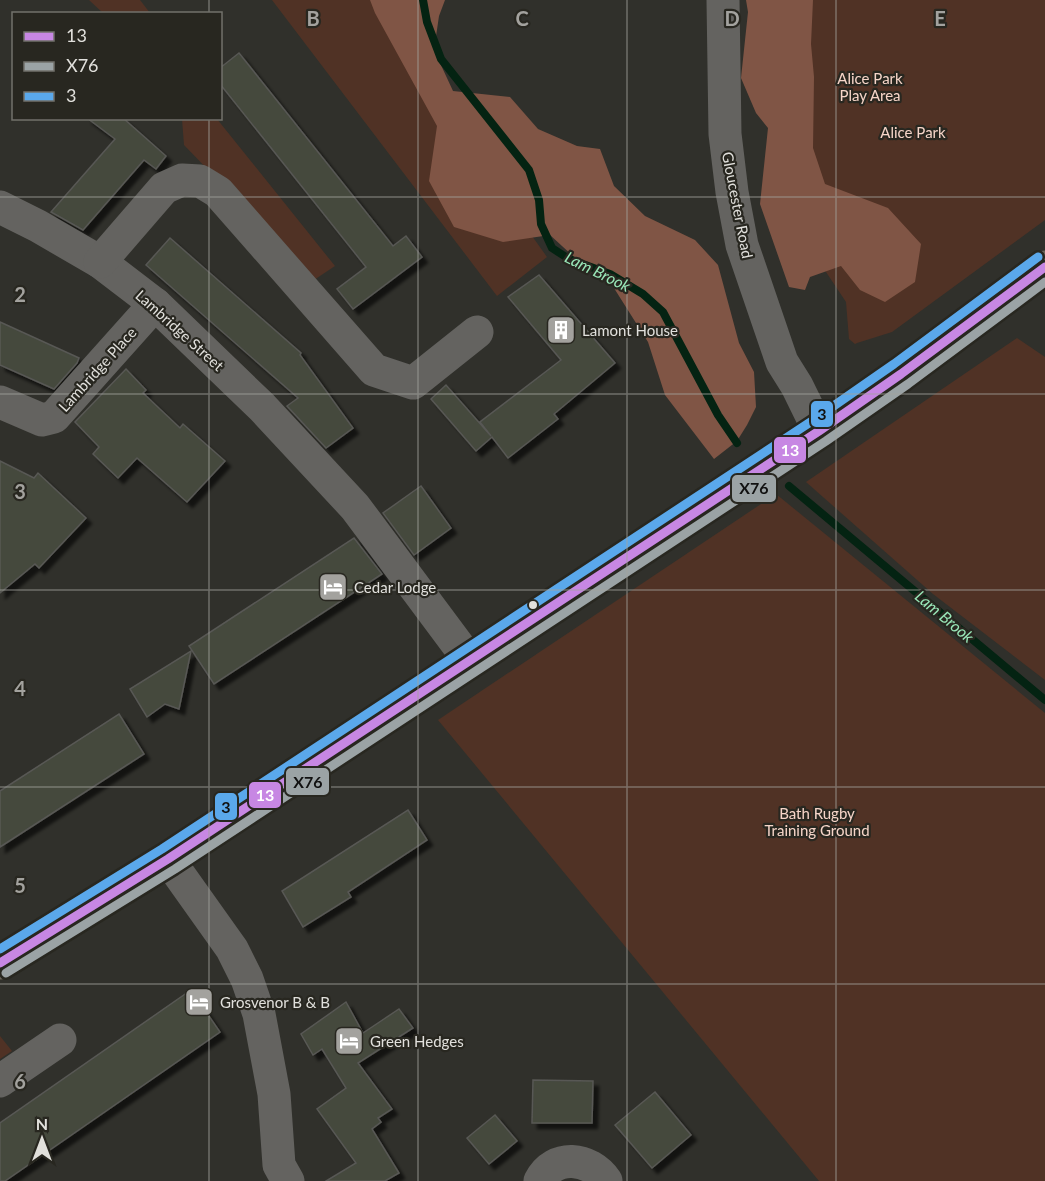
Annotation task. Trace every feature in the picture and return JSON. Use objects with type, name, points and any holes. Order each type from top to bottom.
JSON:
[{"type":"highway","points":[[0,963],[168,859],[819,431],[901,374],[1045,267]]},
{"type":"street","name":"Gloucester Road","points":[[723,0],[725,134],[732,192],[742,245],[782,362],[797,386],[819,431]]},
{"type":"street","points":[[100,262],[164,188],[182,180],[200,181],[218,192],[374,370],[413,383],[477,332]]},
{"type":"street","name":"Lambridge Street","points":[[0,207],[100,262],[155,304],[262,407],[355,507],[469,660]]},
{"type":"street","name":"Lambridge Place","points":[[0,402],[42,420],[54,417],[155,304]]},
{"type":"street","points":[[168,859],[231,949],[247,979],[259,1014],[274,1094],[276,1176]]},
{"type":"street","points":[[0,1081],[60,1040]]},
{"type":"street","points":[[540,1181],[552,1166],[577,1161],[590,1165],[600,1172],[606,1181]]},
{"type":"green space","points":[[89,0],[140,0],[149,12],[102,12]]},
{"type":"green space","points":[[272,0],[389,0],[411,66],[547,257],[497,296]]},
{"type":"green space","name":"Alice Park","points":[[775,0],[1045,0],[1045,220],[892,332],[855,344],[849,339],[846,302],[816,257]]},
{"type":"green space","points":[[182,120],[218,120],[335,266],[308,284],[184,145]]},
{"type":"green space","points":[[1017,338],[1045,357],[1045,680],[933,594],[806,482]]},
{"type":"green space","name":"Bath Rugby Training Ground","points":[[776,494],[1045,713],[1045,1181],[819,1181],[438,720]]},
{"type":"green space","points":[[0,1036],[12,1051],[0,1059]]},
{"type":"shaded area","points":[[370,0],[445,0],[439,16],[434,50],[453,91],[510,97],[538,129],[577,146],[600,149],[614,186],[645,216],[695,240],[718,265],[739,343],[754,372],[756,407],[737,441],[714,459],[665,395],[648,342],[607,277],[574,257],[550,235],[503,242],[454,227],[429,181],[437,126]]},
{"type":"shaded area","points":[[746,0],[813,0],[811,44],[814,77],[813,148],[825,184],[888,208],[921,244],[915,282],[885,302],[860,290],[841,266],[810,277],[805,290],[789,287],[760,204],[768,128],[756,113],[741,78],[748,12]]},
{"type":"building","points":[[239,53],[393,246],[406,236],[422,257],[353,309],[337,289],[366,267],[222,87],[222,66]]},
{"type":"building","points":[[90,120],[125,120],[166,156],[156,169],[144,160],[83,230],[51,212],[115,139]]},
{"type":"building","points":[[170,238],[301,353],[300,355],[353,428],[326,448],[287,406],[298,398],[146,265]]},
{"type":"building","points":[[539,275],[615,363],[554,414],[558,419],[508,458],[492,437],[476,451],[431,399],[446,385],[491,436],[480,422],[561,360],[508,297]]},
{"type":"building","points":[[0,322],[79,358],[77,363],[54,389],[0,365]]},
{"type":"building","points":[[126,369],[146,390],[143,393],[180,428],[183,424],[225,461],[187,502],[137,458],[118,478],[93,454],[99,447],[75,422]]},
{"type":"building","points":[[0,461],[34,478],[38,473],[86,518],[39,568],[35,564],[0,593]]},
{"type":"building","points":[[421,486],[451,528],[414,555],[383,513]]},
{"type":"building","points":[[354,538],[382,574],[214,684],[189,646]]},
{"type":"building","points":[[191,651],[179,709],[165,704],[147,717],[130,689]]},
{"type":"building","points":[[119,714],[144,754],[0,847],[0,791]]},
{"type":"building","points":[[408,810],[427,840],[348,892],[351,897],[303,927],[282,891]]},
{"type":"building","points":[[191,990],[220,1032],[5,1181],[0,1181],[0,1123]]},
{"type":"building","points":[[346,1002],[363,1033],[399,1009],[413,1028],[358,1063],[392,1109],[378,1118],[381,1122],[372,1129],[399,1173],[385,1181],[326,1181],[356,1163],[317,1109],[346,1088],[322,1049],[313,1055],[301,1034]]},
{"type":"building","points":[[533,1080],[593,1081],[592,1123],[532,1123]]},
{"type":"building","points":[[655,1092],[691,1135],[652,1168],[615,1125]]},
{"type":"building","points":[[495,1115],[517,1141],[489,1164],[467,1138]]},
{"type":"waterway","name":"Lam Brook","points":[[423,0],[427,22],[441,59],[529,170],[539,200],[541,224],[552,248],[569,259],[610,274],[643,294],[663,312],[718,415],[737,443]]},
{"type":"waterway","name":"Lam Brook","points":[[789,486],[1045,700]]},
{"type":"transit line","name":"3","points":[[0,949],[162,849],[812,421],[894,364],[1038,257]]},
{"type":"transit line","name":"13","points":[[0,963],[168,859],[819,431],[901,374],[1045,267]]},
{"type":"transit line","name":"X76","points":[[6,973],[175,869],[826,441],[908,384],[1045,282]]},
{"type":"place","name":"Lamont House","points":[[561,330]]},
{"type":"place","name":"Cedar Lodge","points":[[333,587]]},
{"type":"place","name":"Grosvenor B & B","points":[[199,1002]]},
{"type":"place","name":"Green Hedges","points":[[349,1041]]},
{"type":"park label","name":"Alice Park Play Area","points":[[870,86]]}]
